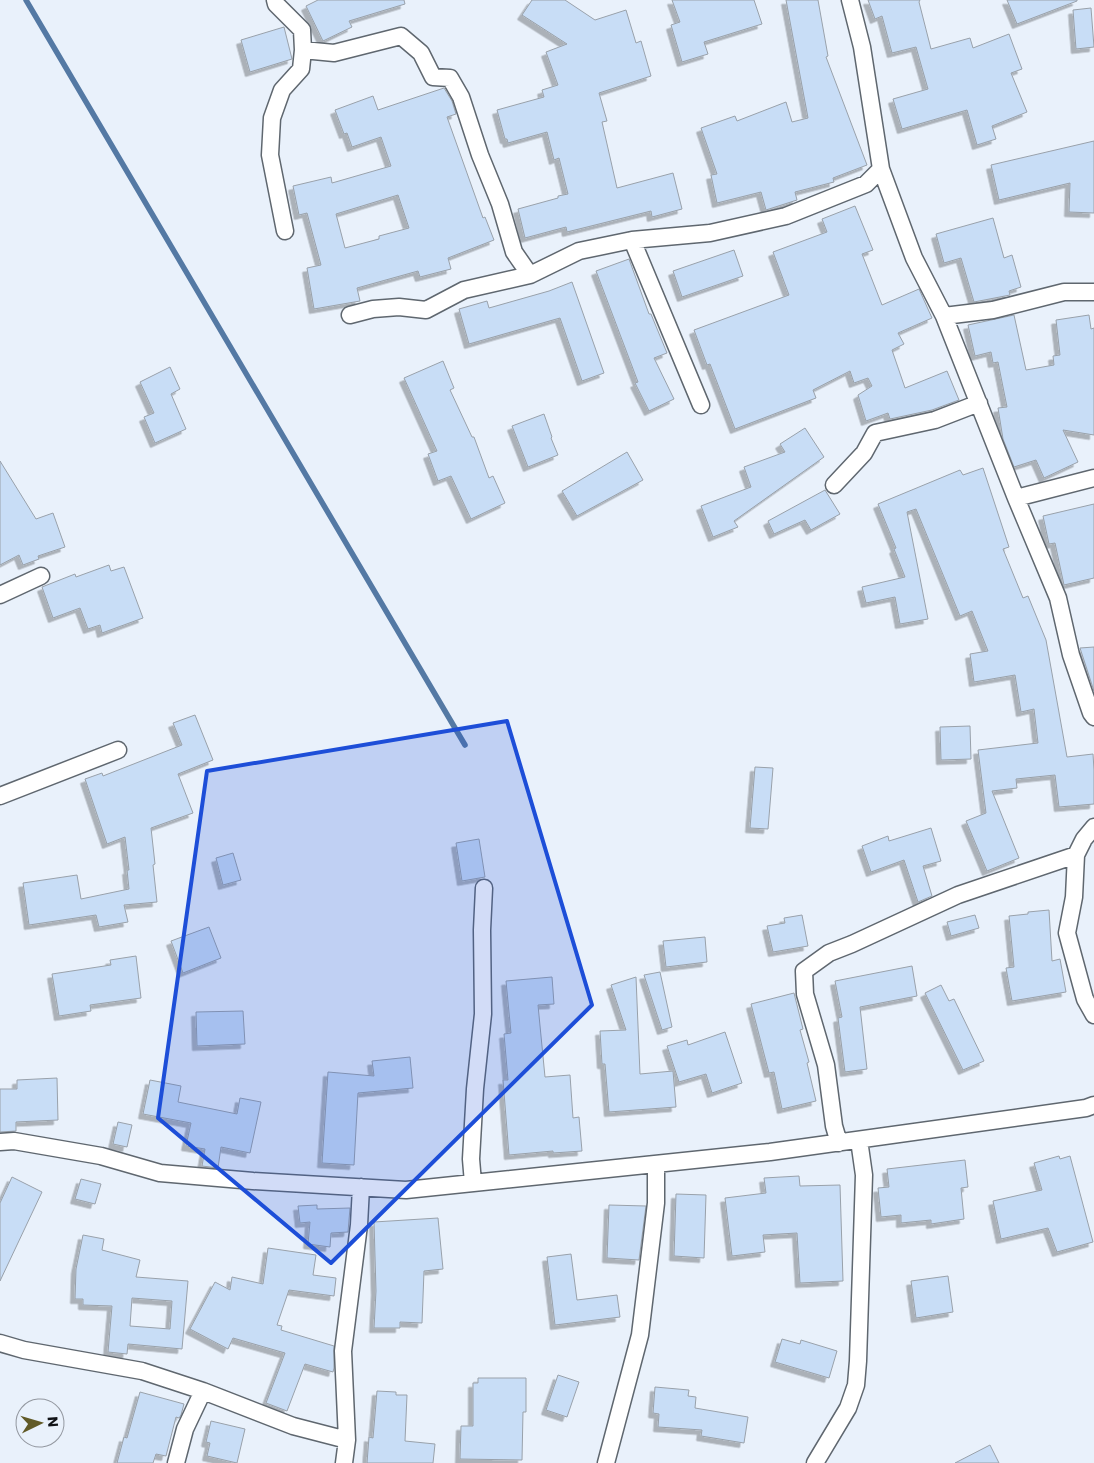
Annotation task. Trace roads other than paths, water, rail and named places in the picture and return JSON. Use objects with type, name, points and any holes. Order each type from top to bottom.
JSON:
[{"type":"street","points":[[275,0],[276,4],[302,30],[303,50],[302,69],[282,90],[272,118],[270,155],[285,231]]},
{"type":"street","points":[[850,0],[862,47],[880,169],[914,258],[944,316],[1058,598],[1071,655],[1090,712],[1094,717]]},
{"type":"street","points":[[303,50],[334,52],[401,36],[421,53],[433,76],[450,78],[461,97],[480,155],[500,204],[514,252],[530,275]]},
{"type":"street","points":[[350,315],[374,309],[399,307],[426,310],[464,290],[530,275],[579,251],[632,240],[710,233],[786,216],[866,184],[880,169]]},
{"type":"street","points":[[632,240],[701,405]]},
{"type":"street","points":[[944,316],[994,310],[1094,285]]},
{"type":"street","points":[[1064,292],[1094,292]]},
{"type":"street","points":[[834,486],[864,453],[875,432],[935,420],[979,403]]},
{"type":"street","points":[[1016,498],[1094,478]]},
{"type":"street","points":[[0,595],[41,576]]},
{"type":"street","points":[[0,796],[118,750]]},
{"type":"street","points":[[1094,827],[1084,839],[1076,855],[1074,897],[1067,932],[1085,999],[1094,1015]]},
{"type":"street","points":[[839,1143],[834,1126],[826,1065],[805,994],[804,971],[828,953],[852,944],[958,895],[1076,855]]},
{"type":"street","points":[[474,1183],[471,1159],[475,1089],[483,1014],[482,938],[484,888]]},
{"type":"street","points":[[0,1142],[14,1142],[101,1156],[160,1173],[406,1190],[839,1143],[1086,1108],[1094,1105]]},
{"type":"street","points":[[816,1463],[848,1408],[856,1385],[864,1175],[859,1140]]},
{"type":"street","points":[[606,1463],[640,1335],[656,1203],[656,1164]]},
{"type":"street","points":[[344,1463],[347,1440],[343,1351],[359,1225],[361,1187]]},
{"type":"street","points":[[0,1343],[24,1350],[142,1371],[203,1391],[293,1426],[347,1440]]},
{"type":"street","points":[[176,1463],[185,1429],[203,1391]]},
{"type":"waterway","points":[[26,0],[465,745]]}]
